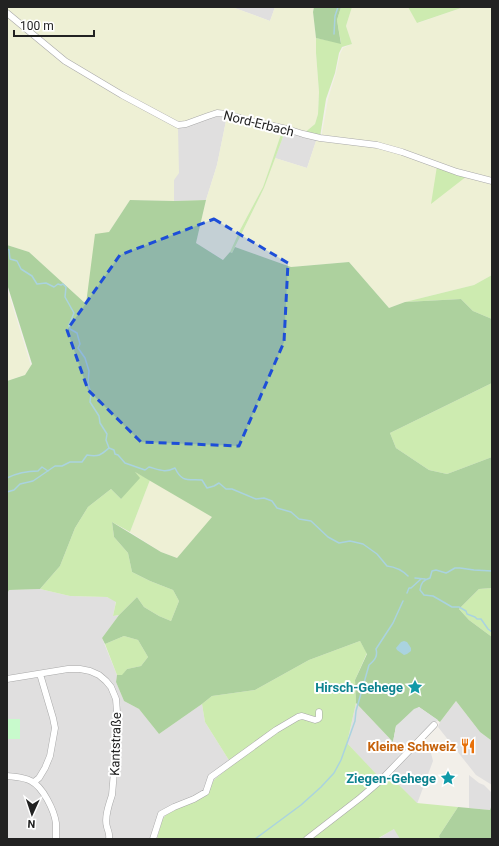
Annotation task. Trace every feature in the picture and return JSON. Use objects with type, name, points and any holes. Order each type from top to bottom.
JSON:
[{"type":"street","name":"Nord-Erbach","points":[[7,14],[65,61],[122,95],[178,125],[186,124],[217,113],[227,114],[320,138],[383,147],[457,172],[492,181]]},
{"type":"street","name":"Kantstraße","points":[[7,679],[68,669],[80,669],[90,671],[99,676],[111,687],[116,699],[118,725],[112,795],[109,804],[106,826],[109,832],[109,839]]},
{"type":"street","points":[[34,782],[48,762],[55,728],[40,674]]},
{"type":"street","points":[[154,839],[161,814],[206,792],[211,777],[276,730],[298,717],[302,716],[314,720],[318,719],[319,712]]},
{"type":"street","points":[[307,839],[380,781],[434,725]]},
{"type":"street","points":[[7,776],[23,778],[34,782],[43,792],[56,822],[56,839]]},
{"type":"highlighted area","points":[[214,219],[288,263],[284,342],[239,446],[141,442],[88,390],[67,330],[120,255]]},
{"type":"shaded area","points":[[232,7],[275,7],[270,21]]},
{"type":"shaded area","points":[[218,114],[227,116],[217,165],[206,200],[174,201],[174,180],[179,126]]},
{"type":"shaded area","points":[[286,129],[317,138],[307,168],[275,158]]},
{"type":"shaded area","points":[[40,589],[70,596],[107,597],[116,601],[113,616],[119,615],[102,638],[117,675],[116,682],[124,701],[139,709],[159,734],[202,704],[205,722],[232,765],[207,793],[162,820],[156,839],[7,839],[7,594],[9,590]]},
{"type":"shaded area","points":[[456,701],[480,732],[492,741],[492,785],[476,775],[438,727],[440,722]]},
{"type":"shaded area","points":[[356,703],[393,742],[399,757],[379,778],[347,743]]},
{"type":"shaded area","points":[[419,707],[438,720],[418,736],[399,757],[393,742],[396,726],[414,709]]},
{"type":"shaded area","points":[[421,740],[429,745],[433,761],[417,804],[389,775]]},
{"type":"shaded area","points":[[469,775],[484,785],[492,793],[492,804],[490,810],[469,808]]},
{"type":"shaded area","points":[[395,828],[400,839],[378,839]]},
{"type":"green space","points":[[7,7],[232,7],[270,21],[275,7],[314,7],[313,12],[319,92],[318,114],[315,124],[303,134],[227,113],[179,126],[179,173],[174,180],[174,201],[130,200],[109,232],[86,304],[29,252],[7,245]]},
{"type":"green space","points":[[314,7],[341,7],[337,20],[341,44],[316,38],[313,12]]},
{"type":"green space","points":[[341,7],[352,7],[346,26],[352,44],[342,47],[339,53],[335,73],[326,99],[320,137],[303,134],[315,124],[318,114],[319,92],[316,38],[341,43],[337,20]]},
{"type":"green space","points":[[352,7],[408,7],[418,23],[464,7],[492,7],[492,275],[474,285],[405,302],[389,308],[349,262],[291,267],[235,247],[264,188],[275,158],[307,168],[317,138],[321,139],[328,99],[340,54],[343,48],[352,44],[346,26]]},
{"type":"green space","points":[[408,7],[464,7],[417,23]]},
{"type":"green space","points":[[227,116],[283,128],[263,187],[230,252],[224,260],[196,243],[206,200],[217,165]]},
{"type":"green space","points":[[283,128],[286,129],[264,188],[232,253],[230,252],[240,230],[263,187]]},
{"type":"green space","points":[[437,166],[467,176],[431,204]]},
{"type":"green space","points":[[130,200],[206,200],[196,243],[223,260],[230,252],[232,253],[235,247],[291,267],[349,262],[389,308],[405,302],[461,299],[473,311],[492,319],[492,383],[390,433],[396,448],[429,470],[447,474],[492,457],[492,588],[479,589],[459,609],[469,620],[492,637],[492,741],[480,732],[456,701],[440,722],[419,707],[396,726],[393,742],[356,703],[355,680],[367,654],[360,641],[309,660],[255,690],[212,696],[159,734],[139,709],[124,701],[116,682],[117,675],[122,675],[127,669],[141,666],[148,657],[138,640],[124,636],[105,644],[102,638],[119,615],[137,597],[144,607],[171,621],[179,601],[173,590],[132,572],[128,553],[114,537],[112,522],[161,552],[177,558],[212,517],[135,472],[140,478],[121,499],[111,489],[88,507],[75,528],[60,566],[40,589],[9,590],[7,594],[7,381],[25,375],[32,364],[7,284],[7,245],[29,252],[86,304],[95,234],[109,232]]},
{"type":"green space","points":[[492,275],[492,319],[473,311],[461,299],[405,302],[474,285]]},
{"type":"green space","points":[[7,288],[31,366],[25,375],[7,381]]},
{"type":"green space","points":[[492,383],[492,457],[447,474],[429,470],[396,448],[390,433]]},
{"type":"green space","points":[[133,471],[150,480],[130,532],[112,522],[114,537],[128,553],[132,572],[173,590],[179,601],[171,621],[144,607],[137,597],[119,615],[113,616],[116,602],[107,597],[70,596],[40,589],[60,566],[75,528],[88,507],[111,489],[121,499]]},
{"type":"green space","points":[[150,480],[213,517],[177,558],[161,552],[130,532]]},
{"type":"green space","points":[[492,588],[492,637],[469,620],[459,609],[479,589]]},
{"type":"green space","points":[[124,636],[138,640],[148,657],[141,666],[127,669],[122,676],[117,675],[105,644]]},
{"type":"green space","points":[[360,641],[367,653],[355,680],[356,703],[347,743],[379,777],[389,775],[417,803],[458,807],[439,836],[440,839],[400,839],[394,829],[377,839],[157,839],[162,820],[166,815],[207,793],[214,780],[232,765],[205,722],[202,704],[212,696],[255,690],[309,660]]},
{"type":"green space","points":[[7,719],[20,719],[20,739],[7,739]]},
{"type":"green space","points":[[492,804],[492,839],[440,839],[439,836],[458,807],[490,810]]},
{"type":"water","points":[[401,642],[407,642],[411,648],[411,651],[404,655],[396,648]]},
{"type":"waterway","points":[[334,34],[335,16],[338,7]]},
{"type":"waterway","points":[[7,249],[9,250],[10,259],[17,261],[21,269],[32,276],[37,284],[46,283],[54,287],[58,284],[63,284],[66,287],[65,297],[74,313],[69,325],[70,329],[77,333],[80,344],[78,348],[85,358],[89,371],[88,383],[91,394],[90,402],[99,416],[100,423],[107,434],[106,440],[109,448],[114,450],[115,454],[118,455],[125,463],[145,470],[149,467],[165,471],[175,468],[183,478],[189,480],[202,480],[207,488],[219,483],[226,489],[232,489],[256,499],[264,498],[272,501],[277,508],[291,512],[299,519],[311,521],[328,537],[339,543],[350,541],[363,544],[377,554],[387,566],[399,569],[408,576]]},
{"type":"waterway","points":[[7,492],[14,490],[20,484],[33,481],[55,466],[62,466],[70,462],[82,462],[87,455],[100,455],[109,448]]},
{"type":"waterway","points":[[7,478],[30,471],[38,471],[42,467],[48,471]]},
{"type":"waterway","points":[[492,571],[460,568],[455,568],[446,573],[436,570],[432,571],[430,578],[423,582],[420,590],[424,595],[433,596],[452,607],[459,607],[466,611],[467,614],[477,619],[481,619],[492,632]]},
{"type":"waterway","points":[[415,578],[425,579]]},
{"type":"waterway","points":[[407,593],[409,588],[421,579]]},
{"type":"waterway","points":[[255,839],[301,805],[334,773],[341,760],[355,721],[356,711],[369,665],[376,658],[376,649],[393,623],[403,601]]},
{"type":"place","name":"Hirsch-Gehege","points":[[415,687]]},
{"type":"place","name":"Kleine Schweiz","points":[[468,746]]},
{"type":"place","name":"Ziegen-Gehege","points":[[448,778]]}]
